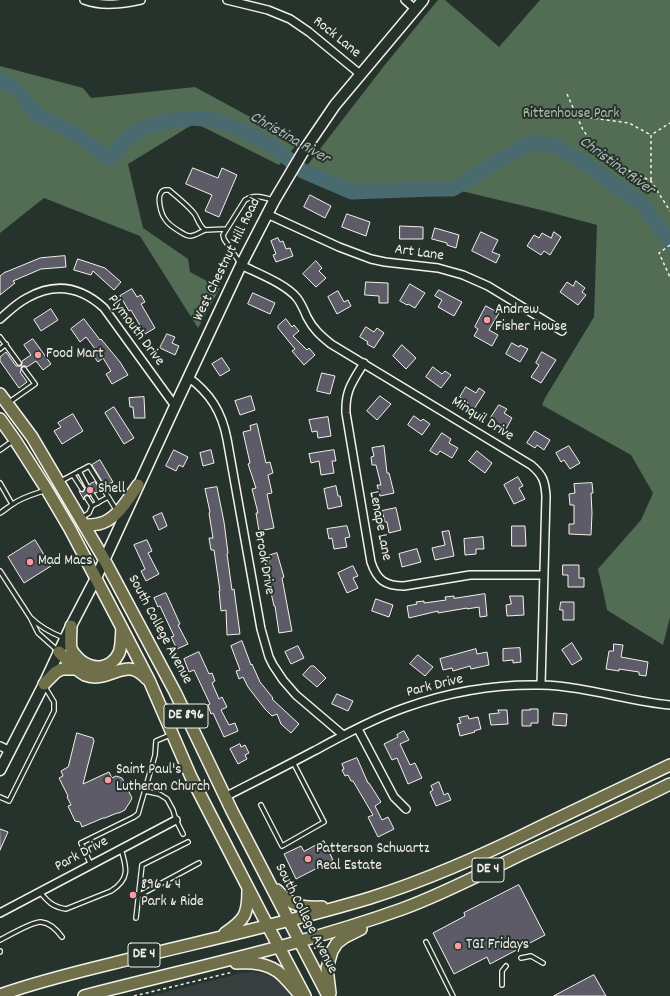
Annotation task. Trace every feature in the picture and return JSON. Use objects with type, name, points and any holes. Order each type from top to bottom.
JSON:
[{"type":"main road","name":"South College Avenue","points":[[0,394],[32,437],[83,521],[104,559],[174,692],[225,797],[329,996]]},
{"type":"main road","name":"South College Avenue","points":[[0,419],[47,490],[96,578],[148,680],[195,784],[267,926],[305,996]]},
{"type":"main road","points":[[83,521],[99,524],[109,520],[118,512],[138,486]]},
{"type":"main road","points":[[71,626],[71,648],[77,657],[86,665],[94,667],[102,667],[114,660],[121,647],[122,628]]},
{"type":"main road","points":[[59,652],[75,669],[86,675],[99,677],[127,669],[136,670],[148,680]]},
{"type":"main road","points":[[44,684],[56,672],[62,669],[75,669]]},
{"type":"main road","name":"DE 4","points":[[0,995],[67,974],[220,936],[290,921],[370,898],[473,859],[670,765]]},
{"type":"main road","name":"DE 4","points":[[84,996],[330,933],[404,908],[447,890],[670,784]]},
{"type":"main road","name":"DE 896","points":[[266,875],[287,900],[304,908],[341,906]]},
{"type":"main road","points":[[220,936],[236,926],[243,919],[248,903],[248,887]]},
{"type":"main road","points":[[329,996],[327,968],[332,952],[337,944],[345,937],[404,908]]},
{"type":"main road","points":[[205,965],[249,962],[260,964],[281,974],[301,996]]},
{"type":"street","points":[[84,0],[112,4],[141,0]]},
{"type":"street","name":"Rock Lane","points":[[227,0],[268,10],[290,19],[309,32],[360,74]]},
{"type":"street","points":[[405,0],[415,9]]},
{"type":"street","name":"West Chestnut Hill Road","points":[[0,770],[96,578],[174,406],[274,201],[303,152],[335,105],[422,0]]},
{"type":"street","name":"Art Lane","points":[[267,214],[339,247],[371,259],[438,268],[463,275],[488,286],[562,331]]},
{"type":"street","name":"Minquil Drive","points":[[242,265],[292,292],[317,332],[332,344],[531,465],[542,476],[546,489],[541,685]]},
{"type":"street","name":"Plymouth Drive","points":[[0,318],[26,298],[36,293],[56,288],[78,291],[96,300],[104,308],[174,406]]},
{"type":"street","name":"Lenape Lane","points":[[364,363],[349,388],[346,413],[371,562],[375,574],[389,584],[396,586],[470,575],[544,575]]},
{"type":"street","name":"Brook Drive","points":[[188,377],[201,387],[211,400],[223,422],[261,630],[269,657],[277,672],[289,688],[344,735]]},
{"type":"street","name":"Park Drive","points":[[225,797],[344,735],[394,712],[420,703],[459,693],[508,686],[541,685],[670,705]]},
{"type":"street","points":[[358,729],[394,797],[406,809]]},
{"type":"street","points":[[0,746],[10,751]]},
{"type":"street","name":"Park Drive","points":[[0,913],[176,820]]},
{"type":"lane","points":[[205,230],[188,206],[169,190],[166,190],[160,194],[159,205],[163,218],[187,236],[195,235],[205,230],[226,229]]},
{"type":"lane","points":[[242,265],[224,240],[223,235],[226,229],[244,200],[250,196],[256,196],[274,201]]},
{"type":"lane","points":[[0,337],[19,363]]},
{"type":"lane","points":[[0,349],[6,344]]},
{"type":"lane","points":[[7,404],[35,384],[24,369]]},
{"type":"lane","points":[[0,450],[15,440]]},
{"type":"lane","points":[[59,482],[89,466],[118,512]]},
{"type":"lane","points":[[79,472],[87,486]]},
{"type":"lane","points":[[73,474],[82,489]]},
{"type":"lane","points":[[0,483],[12,504]]},
{"type":"lane","points":[[0,513],[12,504],[28,496],[47,490]]},
{"type":"lane","points":[[93,495],[98,503]]},
{"type":"lane","points":[[83,521],[92,506],[108,497]]},
{"type":"lane","points":[[87,498],[92,506]]},
{"type":"lane","points":[[0,571],[30,617],[38,633],[59,652]]},
{"type":"lane","points":[[30,617],[37,624],[53,634],[65,639]]},
{"type":"lane","points":[[0,797],[9,801],[54,711],[54,702],[44,684]]},
{"type":"lane","points":[[91,865],[82,842],[138,814],[155,755],[156,741],[172,734]]},
{"type":"lane","points":[[261,805],[282,846],[324,822],[293,762]]},
{"type":"lane","points":[[145,791],[159,794],[167,799],[183,834]]},
{"type":"lane","points":[[136,918],[142,865],[188,842]]},
{"type":"lane","points":[[40,892],[46,901],[52,905],[66,909],[111,891],[117,887],[125,877],[126,863],[121,849]]},
{"type":"lane","points":[[138,896],[199,863]]},
{"type":"lane","points":[[0,940],[34,923],[40,922],[45,923],[56,930],[62,937]]},
{"type":"lane","points":[[426,942],[453,996]]},
{"type":"lane","points":[[521,958],[531,956],[543,964]]},
{"type":"lane","points":[[502,985],[502,971],[506,966]]},
{"type":"path","points":[[567,94],[583,130],[604,159],[651,181]]},
{"type":"path","points":[[577,116],[630,123],[651,135]]},
{"type":"path","points":[[651,135],[670,122]]},
{"type":"path","points":[[651,135],[651,181],[670,211]]},
{"type":"path","points":[[670,245],[659,253],[670,277]]},
{"type":"path","points":[[312,948],[326,950]]},
{"type":"path","points":[[134,996],[235,972]]},
{"type":"shaded area","points":[[252,972],[268,974],[280,981],[291,996],[150,996],[242,973]]},
{"type":"green space","name":"Rittenhouse Park","points":[[438,0],[445,0],[499,47],[540,0],[670,0],[670,617],[663,645],[607,610],[598,569],[641,520],[653,493],[631,455],[542,405],[594,317],[597,225],[453,189],[352,192],[303,171],[384,66]]},
{"type":"green space","points":[[0,66],[83,88],[91,98],[195,87],[298,143],[279,165],[195,123],[128,164],[143,228],[188,259],[190,272],[220,288],[198,328],[140,236],[44,198],[0,233]]},
{"type":"building","points":[[193,168],[218,178],[222,168],[237,175],[219,217],[205,211],[212,195],[186,184]]},
{"type":"building","points":[[310,195],[331,206],[325,218],[304,207]]},
{"type":"building","points":[[347,214],[370,222],[366,236],[342,227]]},
{"type":"building","points":[[400,226],[423,227],[423,239],[400,239]]},
{"type":"building","points":[[435,228],[459,235],[456,248],[447,245],[447,243],[432,239]]},
{"type":"building","points":[[481,232],[498,240],[492,252],[500,255],[496,263],[472,251]]},
{"type":"building","points":[[554,232],[561,237],[550,255],[544,251],[541,255],[527,246],[534,235],[539,238],[542,233],[551,238]]},
{"type":"building","points":[[278,238],[280,242],[283,241],[286,249],[290,248],[293,256],[276,262],[273,255],[276,254],[271,241]]},
{"type":"building","points":[[65,256],[66,267],[41,269],[13,281],[15,283],[0,295],[0,276],[5,272],[40,258]]},
{"type":"building","points":[[78,259],[105,268],[121,282],[114,290],[93,271],[91,275],[74,270]]},
{"type":"building","points":[[316,261],[322,268],[319,271],[326,278],[316,287],[303,274]]},
{"type":"building","points":[[576,281],[585,288],[582,292],[586,295],[578,305],[560,292],[567,282],[573,286]]},
{"type":"building","points":[[366,282],[388,283],[388,303],[379,303],[379,296],[365,295]]},
{"type":"building","points":[[410,284],[425,293],[415,308],[400,301]]},
{"type":"building","points":[[132,289],[137,297],[141,295],[145,302],[141,304],[155,328],[145,334],[131,310],[129,311],[120,296]]},
{"type":"building","points":[[439,290],[462,302],[454,316],[438,307],[442,300],[435,296]]},
{"type":"building","points":[[338,291],[344,302],[348,300],[351,306],[337,314],[328,297]]},
{"type":"building","points":[[253,293],[275,303],[270,314],[248,304]]},
{"type":"building","name":"Andrew Fisher House","points":[[486,306],[499,313],[489,330],[498,335],[492,346],[474,336],[478,329],[475,327]]},
{"type":"building","points":[[51,309],[58,320],[41,331],[34,320]]},
{"type":"building","points":[[84,319],[100,340],[101,339],[120,362],[128,375],[112,384],[106,374],[111,371],[103,358],[98,362],[92,354],[96,350],[86,337],[80,342],[71,329]]},
{"type":"building","points":[[286,319],[292,327],[294,325],[299,331],[293,336],[307,350],[309,348],[315,355],[304,365],[292,351],[295,349],[278,328],[278,326]]},
{"type":"building","points":[[366,327],[374,332],[377,328],[384,333],[374,348],[360,337]]},
{"type":"building","points":[[167,334],[175,337],[172,343],[179,346],[175,355],[160,348]]},
{"type":"building","points":[[33,339],[51,364],[43,370],[36,361],[27,367],[22,366],[20,372],[27,382],[19,388],[0,361],[0,357],[6,352],[16,366],[21,366],[22,361],[31,355],[24,345]]},
{"type":"building","points":[[512,343],[519,347],[520,345],[528,349],[520,362],[506,354]]},
{"type":"building","points":[[402,345],[416,358],[406,369],[393,356]]},
{"type":"building","points":[[542,352],[556,360],[541,383],[531,377],[539,365],[536,363]]},
{"type":"building","points":[[222,358],[230,370],[220,376],[212,364]]},
{"type":"building","points":[[433,367],[442,374],[445,371],[451,375],[441,388],[426,377]]},
{"type":"building","points":[[322,373],[335,376],[330,394],[317,391]]},
{"type":"building","points":[[466,387],[476,393],[479,388],[485,392],[474,409],[467,405],[468,403],[460,397]]},
{"type":"building","points":[[251,396],[255,410],[240,415],[235,401]]},
{"type":"building","points":[[380,396],[391,404],[377,420],[367,411]]},
{"type":"building","points":[[144,397],[145,418],[134,418],[133,407],[130,407],[129,398]]},
{"type":"building","points":[[499,405],[507,409],[504,413],[512,418],[506,429],[490,419]]},
{"type":"building","points":[[114,407],[134,438],[124,444],[105,413]]},
{"type":"building","points":[[73,414],[83,431],[62,444],[54,431],[61,427],[58,423]]},
{"type":"building","points":[[414,416],[421,421],[423,419],[430,424],[422,435],[408,425]]},
{"type":"building","points":[[328,417],[331,436],[318,438],[317,431],[312,432],[309,420]]},
{"type":"building","points":[[257,424],[266,463],[270,462],[273,473],[268,475],[272,493],[267,494],[274,528],[259,531],[256,513],[258,513],[252,489],[256,488],[248,464],[250,463],[243,432],[251,430],[250,426]]},
{"type":"building","points":[[535,431],[550,440],[544,450],[537,445],[535,448],[527,443]]},
{"type":"building","points":[[442,433],[451,439],[449,443],[458,448],[452,458],[440,451],[437,455],[430,451]]},
{"type":"building","points":[[384,446],[387,473],[389,473],[394,493],[380,496],[377,485],[381,485],[376,465],[372,465],[371,457],[374,456],[372,448]]},
{"type":"building","points":[[569,446],[580,463],[570,469],[564,460],[561,462],[556,453]]},
{"type":"building","points":[[174,450],[188,457],[183,467],[179,465],[176,471],[166,466]]},
{"type":"building","points":[[211,450],[214,463],[203,466],[200,453]]},
{"type":"building","points":[[334,450],[336,461],[332,461],[334,473],[321,475],[319,461],[311,463],[309,454]]},
{"type":"building","points":[[477,451],[492,463],[485,473],[469,461]]},
{"type":"building","points":[[100,460],[113,482],[105,486],[92,465]]},
{"type":"building","points":[[518,477],[523,486],[519,488],[525,499],[514,504],[504,485]]},
{"type":"building","name":"Shell","points":[[95,482],[100,490],[96,493],[92,492],[90,497],[86,495],[84,500],[79,491],[83,492],[85,489],[89,489],[90,484]]},
{"type":"building","points":[[592,483],[591,535],[569,534],[569,524],[574,524],[574,505],[570,505],[569,494],[575,493],[574,484]]},
{"type":"building","points":[[336,486],[342,506],[328,509],[324,489]]},
{"type":"building","points":[[217,487],[224,522],[232,590],[234,589],[240,634],[227,635],[226,610],[221,611],[220,591],[214,550],[211,550],[209,538],[213,538],[210,512],[205,489]]},
{"type":"building","points":[[396,508],[401,530],[389,533],[387,522],[385,522],[382,511]]},
{"type":"building","points":[[162,513],[167,526],[159,530],[153,517]]},
{"type":"building","points":[[347,526],[350,537],[345,538],[347,547],[334,549],[332,538],[329,539],[327,529]]},
{"type":"building","points":[[512,526],[525,526],[526,546],[512,546]]},
{"type":"building","points":[[449,531],[454,556],[435,560],[432,548],[445,545],[442,532]]},
{"type":"building","points":[[483,537],[484,549],[476,549],[476,554],[465,555],[464,539]]},
{"type":"building","name":"Mad Macs","points":[[35,540],[51,566],[24,583],[8,557]]},
{"type":"building","points":[[147,540],[152,551],[148,553],[159,574],[146,581],[141,571],[145,569],[134,545]]},
{"type":"building","points":[[417,549],[421,562],[402,567],[399,554]]},
{"type":"building","points":[[277,553],[284,577],[282,578],[292,631],[279,633],[275,606],[270,588],[272,587],[265,563],[270,562],[268,556]]},
{"type":"building","points":[[563,565],[579,565],[579,578],[584,578],[584,587],[568,587],[568,575],[563,575]]},
{"type":"building","points":[[353,566],[358,576],[353,578],[358,588],[347,593],[338,573]]},
{"type":"building","points":[[166,593],[180,624],[178,625],[188,644],[177,649],[171,637],[174,636],[160,606],[158,607],[154,598]]},
{"type":"building","points":[[485,594],[487,616],[480,617],[479,607],[438,613],[438,611],[409,618],[407,606],[417,604],[416,602],[424,601],[424,603],[446,600],[445,597],[454,596],[454,598]]},
{"type":"building","points":[[510,596],[523,596],[524,615],[507,616],[506,605],[511,604]]},
{"type":"building","points":[[376,599],[393,605],[389,617],[372,611]]},
{"type":"building","points":[[561,602],[574,602],[574,620],[563,620],[563,610],[560,610]]},
{"type":"building","points":[[242,641],[251,665],[252,664],[260,682],[273,698],[272,699],[299,724],[291,733],[281,724],[277,714],[272,716],[265,709],[248,687],[243,677],[239,679],[236,671],[240,670],[231,646]]},
{"type":"building","points":[[572,643],[582,659],[572,665],[562,650]]},
{"type":"building","points":[[614,644],[623,645],[621,657],[648,662],[646,676],[639,675],[639,672],[606,669],[609,651],[613,651]]},
{"type":"building","points":[[298,646],[304,658],[291,664],[285,652]]},
{"type":"building","points":[[520,648],[521,662],[513,663],[513,660],[503,661],[503,649]]},
{"type":"building","points":[[476,649],[477,654],[487,652],[489,665],[471,669],[470,666],[453,671],[452,668],[443,670],[440,659]]},
{"type":"building","points":[[199,652],[209,674],[212,673],[215,681],[212,683],[219,699],[222,697],[227,707],[221,710],[229,725],[235,723],[238,731],[224,737],[213,713],[211,714],[208,705],[210,704],[194,670],[189,672],[184,659]]},
{"type":"building","points":[[418,655],[433,667],[425,676],[410,664]]},
{"type":"building","points":[[311,666],[314,666],[326,678],[317,687],[303,675]]},
{"type":"building","points":[[337,694],[353,701],[348,711],[332,704]]},
{"type":"building","points":[[538,709],[538,723],[531,723],[531,726],[522,726],[522,710]]},
{"type":"building","points":[[498,710],[507,710],[508,724],[491,725],[489,714],[499,713]]},
{"type":"building","points":[[554,713],[567,714],[566,726],[553,725]]},
{"type":"building","points":[[468,716],[469,719],[478,717],[481,729],[460,736],[457,724],[461,723],[459,718]]},
{"type":"building","points":[[404,731],[409,740],[400,744],[410,765],[415,763],[422,778],[408,784],[397,758],[392,760],[384,744],[398,737],[397,735]]},
{"type":"building","name":"Saint Paul's Lutheran Church","points":[[77,733],[93,738],[94,741],[83,784],[109,772],[112,778],[116,776],[122,778],[132,798],[125,810],[82,827],[80,822],[75,821],[68,806],[71,805],[67,797],[68,796],[59,778],[63,776],[61,771],[68,767]]},
{"type":"building","points":[[240,744],[241,747],[245,745],[249,753],[245,755],[247,759],[238,764],[230,749]]},
{"type":"building","points":[[357,758],[368,783],[381,802],[375,806],[382,820],[388,817],[394,829],[378,837],[368,817],[373,815],[353,781],[351,781],[348,775],[345,776],[342,770],[344,769],[342,764]]},
{"type":"building","points":[[439,782],[444,795],[448,793],[451,800],[436,806],[430,792],[433,790],[431,786]]},
{"type":"building","points":[[0,829],[8,832],[0,850]]},
{"type":"building","points":[[324,841],[333,860],[296,879],[284,854],[301,846],[304,851]]},
{"type":"building","points":[[519,885],[545,935],[490,964],[487,957],[454,974],[433,933],[465,916],[464,913]]},
{"type":"building","points":[[594,975],[606,996],[554,996]]},
{"type":"waterway","name":"Christina River","points":[[0,80],[16,89],[37,115],[72,132],[109,158],[126,140],[140,129],[167,121],[192,118],[216,120],[247,133],[274,147],[303,171],[352,192],[453,189],[511,153],[531,143],[554,145],[586,164],[643,205],[670,242]]},
{"type":"place","name":"Andrew Fisher House","points":[[487,320]]},
{"type":"place","name":"Food Mart","points":[[38,355]]},
{"type":"place","name":"Shell","points":[[90,490]]},
{"type":"place","name":"Mad Macs","points":[[30,562]]},
{"type":"place","name":"Saint Paul's Lutheran Church","points":[[108,780]]},
{"type":"place","name":"Patterson Schwartz Real Estate","points":[[308,859]]},
{"type":"place","name":"896 & 4 Park & Ride","points":[[133,895]]},
{"type":"place","name":"TGI Fridays","points":[[458,946]]}]
